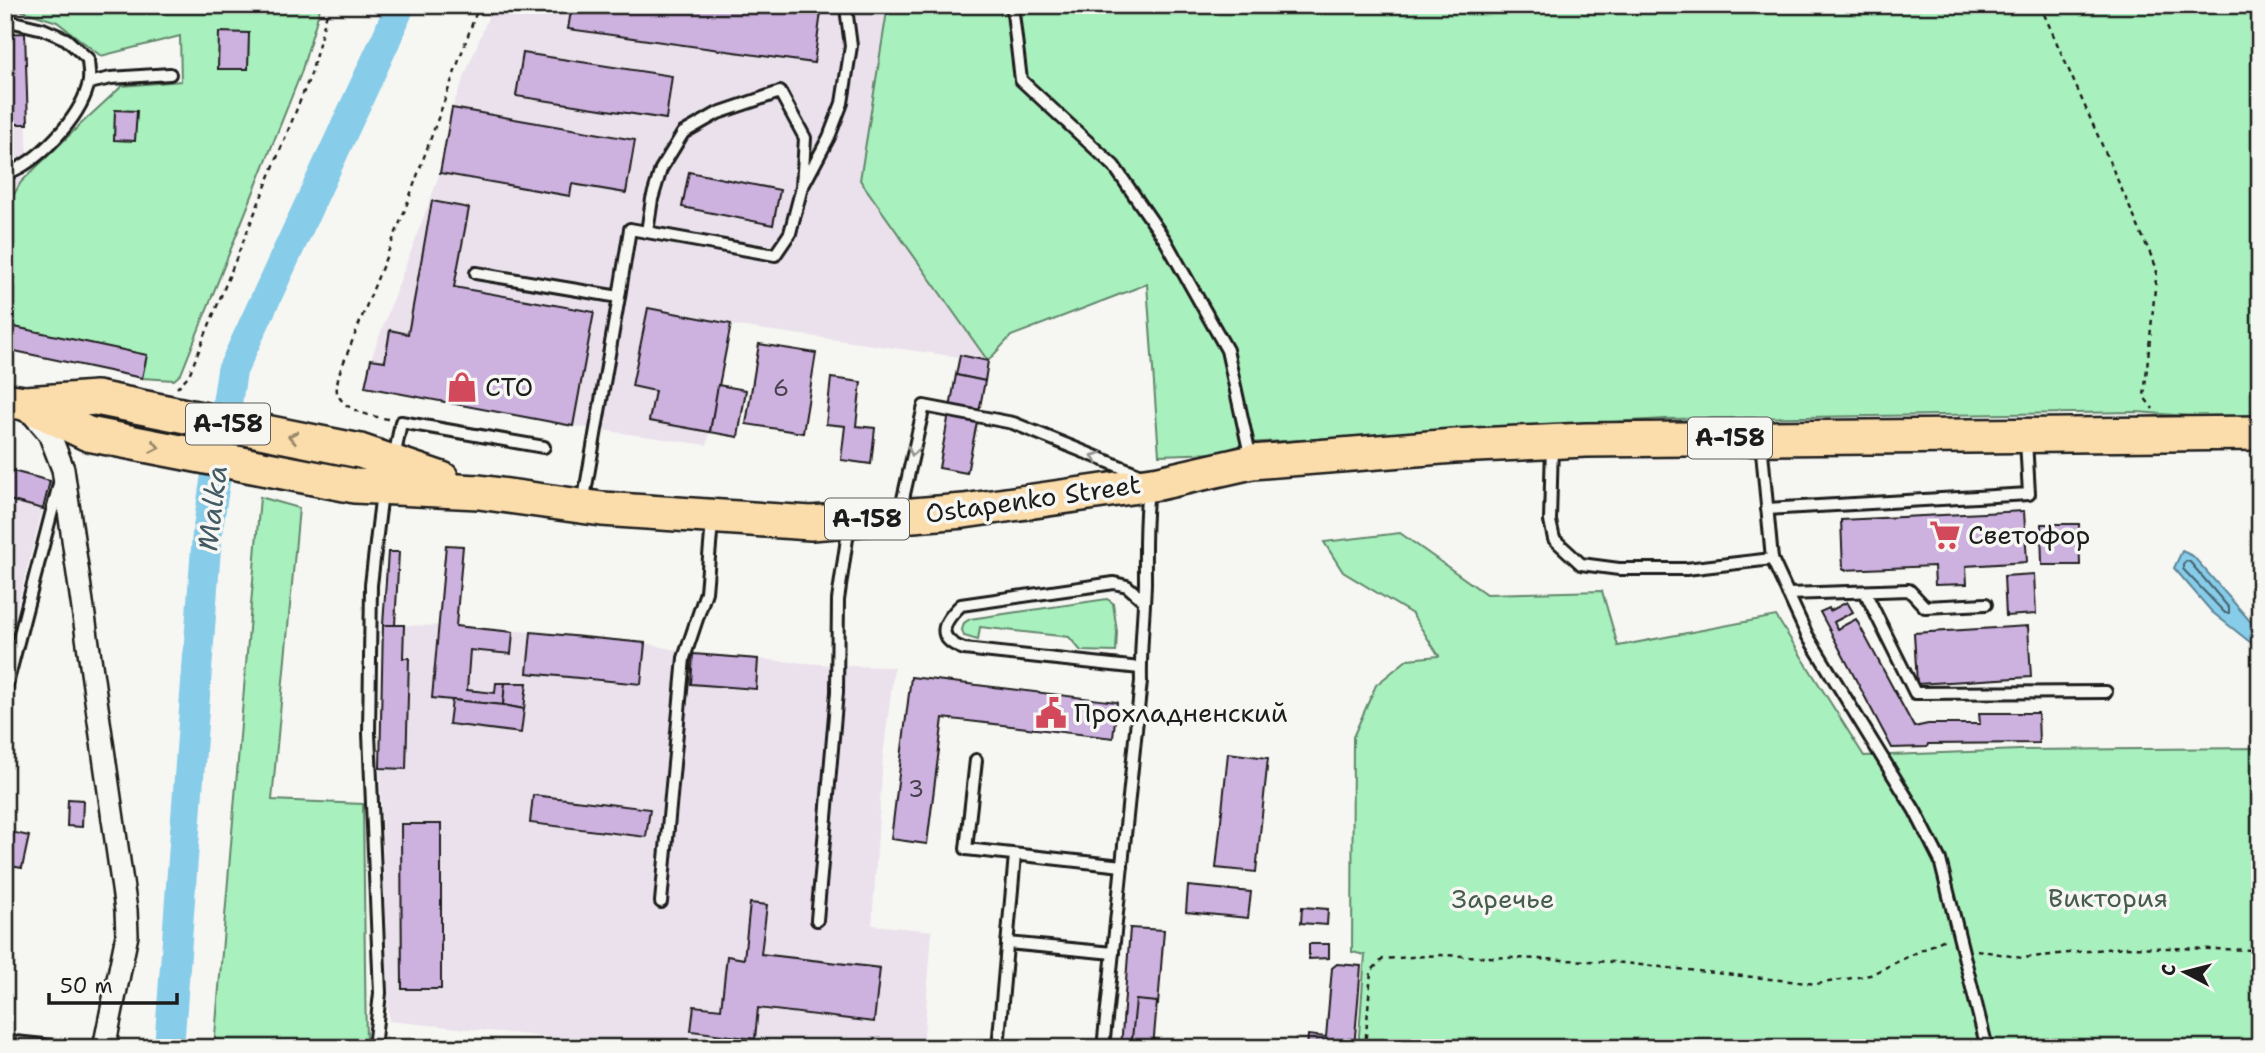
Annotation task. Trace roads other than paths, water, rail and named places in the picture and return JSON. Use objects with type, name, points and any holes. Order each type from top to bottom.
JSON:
[{"type":"main road","name":"Ostapenko Street","points":[[14,402],[96,398],[360,451],[377,479]]},
{"type":"main road","name":"Ostapenko Street","points":[[14,402],[88,433],[377,479],[583,506],[811,523],[964,511],[1154,484],[1252,462]]},
{"type":"main road","name":"А-158","points":[[1252,462],[1552,441],[2260,433]]},
{"type":"street","points":[[14,402],[49,433],[63,469],[126,910],[127,935],[104,1048]]},
{"type":"lane","points":[[1012,5],[1021,80],[1114,166],[1164,240],[1227,350],[1252,462]]},
{"type":"lane","points":[[802,187],[829,137],[842,103],[851,46],[846,8]]},
{"type":"lane","points":[[5,20],[43,29],[66,39],[88,59],[89,83],[78,111],[50,142],[25,165],[5,174]]},
{"type":"lane","points":[[89,83],[111,78],[170,74]]},
{"type":"lane","points":[[583,506],[630,229],[775,255],[790,233],[802,187],[805,138],[780,92],[718,113],[682,133],[661,169],[647,232]]},
{"type":"lane","points":[[476,273],[619,296]]},
{"type":"lane","points":[[899,516],[924,406],[1013,424],[1154,484],[1144,525],[1139,694],[1103,1048]]},
{"type":"lane","points":[[374,1048],[380,993],[369,733],[371,585],[377,479],[401,422],[544,447]]},
{"type":"lane","points":[[1768,509],[2029,494],[2025,434]]},
{"type":"lane","points":[[1761,438],[1772,559],[1807,635],[1915,811],[1940,860],[1987,1048]]},
{"type":"lane","points":[[1552,441],[1550,521],[1554,539],[1581,564],[1619,569],[1686,569],[1772,559]]},
{"type":"lane","points":[[5,692],[63,469]]},
{"type":"lane","points":[[662,902],[684,658],[706,592],[713,517]]},
{"type":"lane","points":[[817,919],[837,692],[838,600],[850,520]]},
{"type":"lane","points":[[1140,668],[964,649],[951,644],[945,635],[946,619],[961,605],[1114,583],[1127,586],[1143,600]]},
{"type":"lane","points":[[1788,594],[1909,590],[1926,607],[1986,604]]},
{"type":"lane","points":[[1864,592],[1915,693],[2106,692]]},
{"type":"lane","points":[[976,760],[966,849],[1122,866]]},
{"type":"lane","points":[[998,1048],[1015,855]]},
{"type":"lane","points":[[1007,943],[1113,953]]},
{"type":"lane","points":[[5,1041],[74,1048]]},
{"type":"water","points":[[2182,551],[2193,556],[2250,621],[2260,628],[2260,650],[2212,612],[2174,568]]},
{"type":"waterway","name":"Malka","points":[[169,1048],[207,534],[232,371],[400,5]]},
{"type":"place","name":"СТО","points":[[462,387]]},
{"type":"place","name":"Светофор","points":[[1945,535]]},
{"type":"place","name":"Прохладненский","points":[[1051,713]]},
{"type":"park label","name":"Виктория","points":[[2108,898]]},
{"type":"park label","name":"Заречье","points":[[1503,899]]}]
